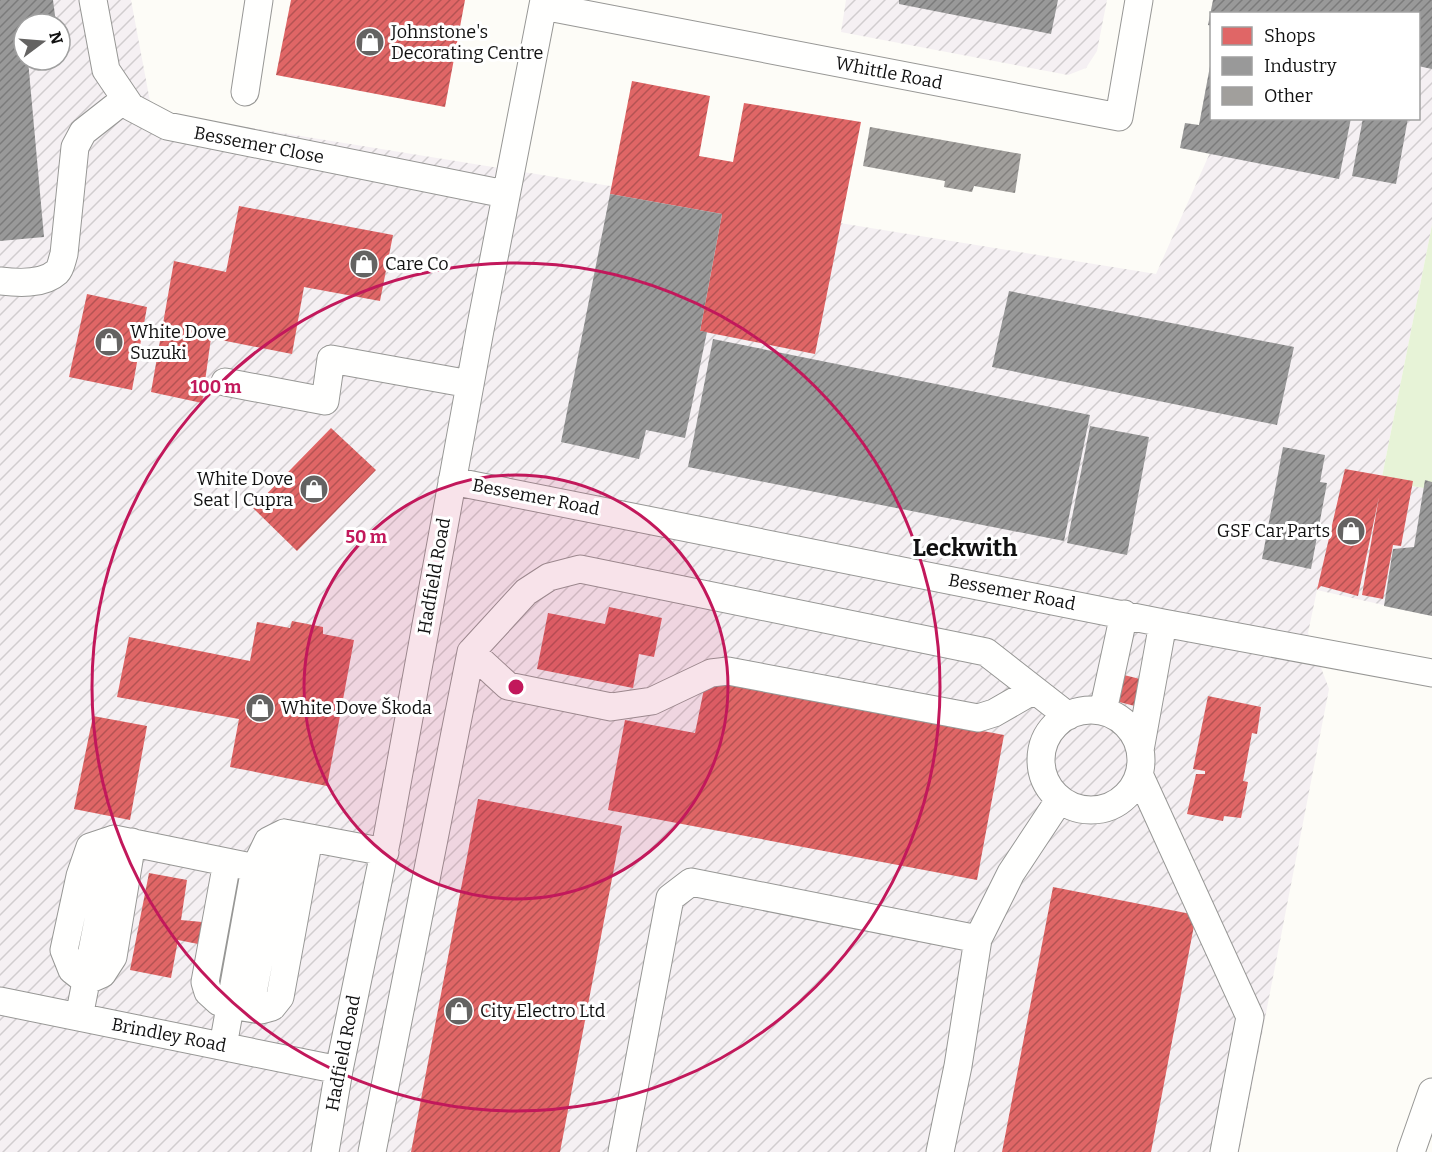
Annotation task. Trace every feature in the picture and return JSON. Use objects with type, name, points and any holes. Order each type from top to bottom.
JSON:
[{"type":"street","name":"Bessemer Close","points":[[93,0],[106,70],[131,107],[167,126],[505,195]]},
{"type":"street","points":[[245,92],[259,0]]},
{"type":"street","name":"Whittle Road","points":[[544,3],[1119,117],[1139,0]]},
{"type":"street","name":"Hadfield Road","points":[[325,1152],[339,1070],[385,852],[505,195],[544,3]]},
{"type":"street","points":[[0,281],[20,283],[47,278],[59,271],[64,254],[75,147],[83,132],[125,99]]},
{"type":"street","points":[[225,382],[325,401],[331,359],[470,384]]},
{"type":"street","name":"Bessemer Road","points":[[452,481],[1163,623],[1432,673]]},
{"type":"street","points":[[372,1152],[471,652],[526,592],[549,577],[580,569],[986,652],[1068,716]]},
{"type":"street","points":[[1103,711],[1124,615]]},
{"type":"street","points":[[1163,623],[1140,762],[1131,790],[1119,802],[1110,806],[1090,810],[1074,807],[1060,799],[1049,786],[1044,777],[1041,759],[1050,732],[1068,716],[1090,709],[1103,711],[1115,716],[1128,727],[1140,762],[1250,1017],[1224,1152]]},
{"type":"street","points":[[471,652],[508,686],[611,707],[652,701],[711,673],[728,672],[978,718],[994,714],[1034,690]]},
{"type":"street","points":[[940,1152],[958,1066],[978,939],[1011,873],[1060,799]]},
{"type":"street","points":[[223,1046],[240,1006],[297,836]]},
{"type":"street","points":[[240,1006],[255,868],[268,841],[297,836],[385,852]]},
{"type":"street","points":[[79,1017],[86,981],[123,841],[255,868]]},
{"type":"street","points":[[227,862],[205,982],[208,992],[219,1002],[240,1006]]},
{"type":"street","points":[[622,1152],[670,898],[691,882],[978,939]]},
{"type":"street","name":"Brindley Road","points":[[0,1001],[339,1070]]},
{"type":"street","points":[[1411,1152],[1432,1092]]},
{"type":"shaded area","points":[[0,0],[131,0],[152,112],[1156,274],[1225,120],[1420,120],[1420,12],[1432,0],[1432,225],[1381,482],[1432,489],[1432,616],[1317,590],[1308,633],[1329,689],[1239,1152],[0,1152]]},
{"type":"shaded area","points":[[846,0],[1107,0],[1097,51],[1086,68],[1068,75],[841,32]]},
{"type":"green space","points":[[1432,225],[1432,489],[1381,482]]},
{"type":"building: Shops","name":"Johnstone's Decorating Centre","points":[[291,0],[465,0],[445,107],[276,75]]},
{"type":"building: Shops","points":[[632,81],[710,96],[699,156],[733,162],[744,103],[861,122],[815,354],[700,331],[722,214],[610,194]]},
{"type":"building: Shops","points":[[239,206],[393,235],[380,301],[304,287],[292,354],[211,338],[202,403],[151,392],[174,261],[226,272]]},
{"type":"building: Shops","name":"White Dove Suzuki","points":[[87,294],[147,307],[132,390],[69,377]]},
{"type":"building: Shops","name":"White Dove Seat | Cupra","points":[[331,428],[376,470],[297,551],[253,508]]},
{"type":"building: Shops","name":"GSF Car Parts","points":[[1345,469],[1413,481],[1401,546],[1393,545],[1383,599],[1362,595],[1379,497],[1358,596],[1321,586],[1317,590]]},
{"type":"building: Shops","points":[[609,607],[662,618],[654,657],[639,654],[633,688],[537,669],[548,613],[605,624]]},
{"type":"building: Shops","name":"White Dove Škoda","points":[[292,621],[323,627],[323,634],[354,640],[327,786],[230,767],[239,719],[117,697],[129,637],[250,661],[257,622],[290,628]]},
{"type":"building: Shops","points":[[1124,675],[1140,679],[1135,706],[1119,702]]},
{"type":"building: Shops","points":[[706,679],[1004,735],[977,880],[608,810],[625,720],[695,733]]},
{"type":"building: Shops","points":[[1208,696],[1261,707],[1257,734],[1252,733],[1243,781],[1248,782],[1241,818],[1224,816],[1223,821],[1187,814],[1196,774],[1205,774],[1205,771],[1193,769]]},
{"type":"building: Shops","points":[[93,716],[147,726],[130,820],[74,809]]},
{"type":"building: Shops","points":[[478,799],[622,826],[560,1152],[411,1152]]},
{"type":"building: Shops","points":[[149,873],[187,880],[181,920],[202,922],[206,900],[304,919],[292,983],[194,965],[198,944],[178,940],[171,978],[130,970]]},
{"type":"building: Shops","points":[[1053,887],[1196,915],[1151,1152],[1002,1152]]},
{"type":"building: Industry","points":[[0,0],[53,0],[55,12],[12,12],[12,72],[29,72],[44,237],[0,241]]},
{"type":"building: Industry","points":[[899,0],[1058,0],[1051,34],[899,4]]},
{"type":"building: Industry","points":[[1213,0],[1432,0],[1432,69],[1420,66],[1420,12],[1211,12]]},
{"type":"building: Industry","points":[[1210,66],[1210,120],[1351,120],[1339,179],[1180,148],[1185,123],[1199,125]]},
{"type":"building: Industry","points":[[1363,120],[1408,120],[1396,184],[1352,176]]},
{"type":"building: Industry","points":[[610,194],[722,214],[700,331],[707,332],[685,438],[646,430],[639,459],[561,442]]},
{"type":"building: Industry","points":[[1009,291],[1294,347],[1277,425],[992,367]]},
{"type":"building: Industry","points":[[713,339],[1090,415],[1064,541],[688,467]]},
{"type":"building: Industry","points":[[1090,426],[1149,437],[1127,555],[1067,543]]},
{"type":"building: Industry","points":[[1283,447],[1325,455],[1320,482],[1327,483],[1311,569],[1262,559]]},
{"type":"building: Industry","points":[[1425,480],[1432,482],[1432,616],[1384,606],[1393,549],[1414,547]]},
{"type":"building: Other","points":[[870,127],[1021,154],[1015,193],[974,186],[972,192],[944,187],[945,181],[863,166]]},
{"type":"place","name":"Johnstone's Decorating Centre","points":[[370,42]]},
{"type":"place","name":"Care Co","points":[[364,264]]},
{"type":"place","name":"White Dove Suzuki","points":[[109,342]]},
{"type":"place","name":"White Dove Seat | Cupra","points":[[314,489]]},
{"type":"place","name":"GSF Car Parts","points":[[1351,531]]},
{"type":"place","name":"White Dove Škoda","points":[[260,708]]},
{"type":"place","name":"City Electro Ltd","points":[[459,1011]]},
{"type":"district","name":"Leckwith","points":[[965,548]]}]
